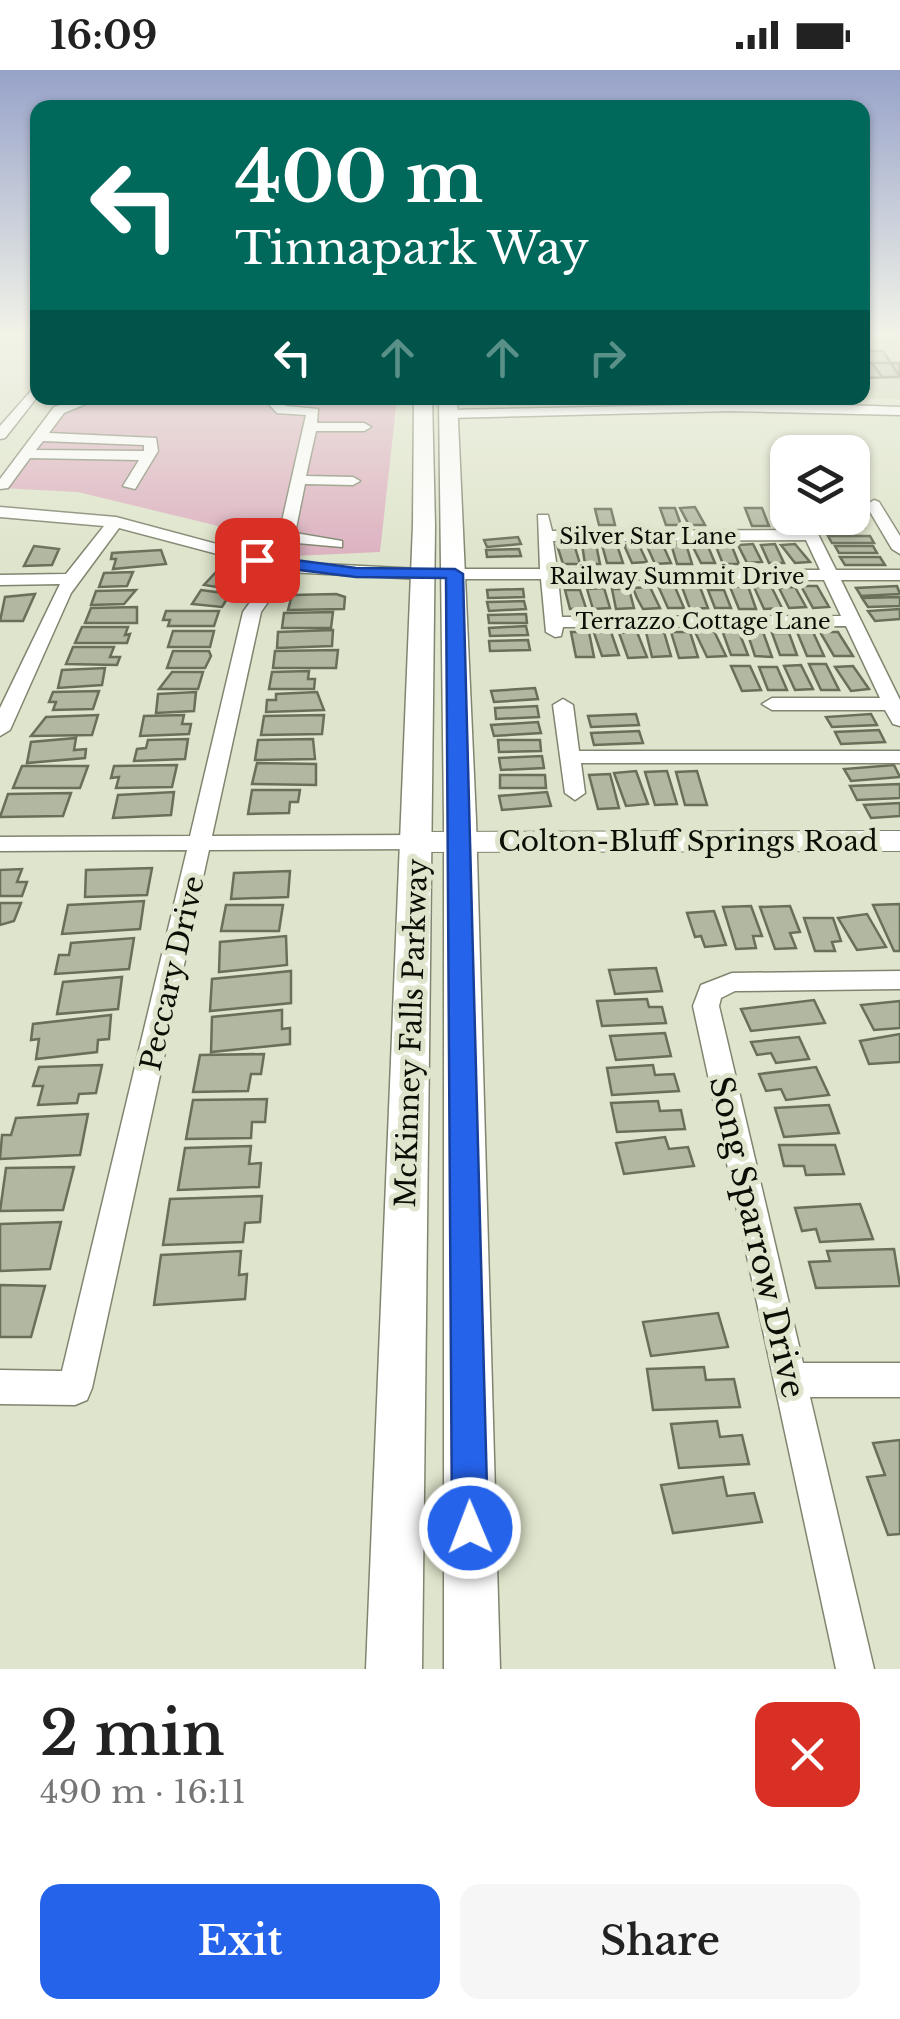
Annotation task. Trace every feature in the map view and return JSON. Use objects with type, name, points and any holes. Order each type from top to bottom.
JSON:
[{"type":"main road","name":"McKinney Falls Parkway","points":[[394,1669],[416,842],[423,407]]},
{"type":"main road","name":"McKinney Falls Parkway","points":[[448,407],[455,574],[472,1669]]},
{"type":"main road","points":[[420,574],[455,574]]},
{"type":"street","points":[[0,435],[22,407]]},
{"type":"street","points":[[4,485],[59,410],[69,407]]},
{"type":"street","points":[[279,407],[364,427]]},
{"type":"street","points":[[458,407],[582,414],[696,407]]},
{"type":"street","points":[[769,407],[900,411]]},
{"type":"street","points":[[286,536],[313,412]]},
{"type":"street","points":[[38,437],[151,441],[148,456],[130,486]]},
{"type":"street","points":[[26,454],[148,456]]},
{"type":"street","points":[[298,480],[353,481]]},
{"type":"street","points":[[874,506],[897,540]]},
{"type":"street","points":[[0,512],[116,522],[284,567],[420,574]]},
{"type":"street","points":[[0,730],[68,579],[84,553],[116,522]]},
{"type":"street","points":[[252,526],[336,544]]},
{"type":"street","name":"Silver Star Lane","points":[[549,576],[544,527],[770,527]]},
{"type":"street","points":[[772,704],[896,712],[811,535]]},
{"type":"street","name":"Peccary Drive","points":[[0,1387],[75,1388],[252,612],[284,567]]},
{"type":"street","name":"Railway Summit Drive","points":[[455,574],[900,575]]},
{"type":"street","name":"Terrazzo Cottage Lane","points":[[549,576],[555,627],[852,621]]},
{"type":"street","points":[[0,580],[68,579]]},
{"type":"street","points":[[563,706],[576,794]]},
{"type":"street","points":[[571,757],[900,757]]},
{"type":"street","name":"Colton-Bluff Springs Road","points":[[416,842],[900,841]]},
{"type":"street","points":[[0,844],[416,842]]},
{"type":"street","name":"Song Sparrow Drive","points":[[855,1669],[706,1006],[710,992],[732,982],[900,980]]},
{"type":"street","points":[[790,1380],[900,1380]]},
{"type":"shaded area","points":[[57,407],[396,407],[380,552],[294,556],[214,525],[78,492],[0,488]]},
{"type":"building","points":[[695,507],[705,525],[689,525],[680,508]]},
{"type":"building","points":[[660,508],[675,508],[681,525],[666,525]]},
{"type":"building","points":[[745,508],[762,508],[769,526],[752,526]]},
{"type":"building","points":[[595,509],[611,509],[615,525],[599,525]]},
{"type":"building","points":[[828,536],[870,536],[874,543],[832,543]]},
{"type":"building","points":[[518,537],[521,544],[487,547],[484,540]]},
{"type":"building","points":[[662,543],[671,563],[655,564],[646,544]]},
{"type":"building","points":[[574,544],[580,564],[563,564],[557,545]]},
{"type":"building","points":[[582,544],[596,544],[600,564],[585,564]]},
{"type":"building","points":[[671,544],[686,544],[692,564],[677,564]]},
{"type":"building","points":[[707,544],[715,563],[701,563],[692,545]]},
{"type":"building","points":[[715,544],[731,544],[739,564],[723,564]]},
{"type":"building","points":[[753,544],[762,562],[747,563],[738,545]]},
{"type":"building","points":[[775,544],[784,563],[769,563],[761,545]]},
{"type":"building","points":[[795,544],[810,562],[795,563],[781,545]]},
{"type":"building","points":[[602,545],[617,545],[623,563],[607,563]]},
{"type":"building","points":[[624,545],[639,545],[647,562],[632,563]]},
{"type":"building","points":[[34,546],[59,549],[52,565],[24,566]]},
{"type":"building","points":[[835,546],[873,546],[877,553],[839,553]]},
{"type":"building","points":[[519,549],[521,556],[487,557],[486,550]]},
{"type":"building","points":[[161,550],[166,564],[113,569],[116,559],[111,559],[112,553]]},
{"type":"building","points":[[840,557],[880,557],[885,565],[845,565]]},
{"type":"building","points":[[133,572],[127,586],[99,587],[104,573]]},
{"type":"building","points":[[216,572],[248,577],[236,590],[204,585]]},
{"type":"building","points":[[748,586],[756,609],[739,609],[730,587]]},
{"type":"building","points":[[771,586],[782,608],[764,609],[754,587]]},
{"type":"building","points":[[801,586],[817,586],[829,607],[813,608]]},
{"type":"building","points":[[897,586],[900,594],[861,596],[856,588]]},
{"type":"building","points":[[650,587],[660,608],[643,609],[633,588]]},
{"type":"building","points":[[675,587],[684,608],[668,608],[659,588]]},
{"type":"building","points":[[682,587],[700,587],[708,608],[690,609]]},
{"type":"building","points":[[795,587],[806,607],[789,608],[779,588]]},
{"type":"building","points":[[604,588],[610,608],[593,609],[587,589]]},
{"type":"building","points":[[523,589],[524,597],[488,598],[487,590]]},
{"type":"building","points":[[612,589],[629,589],[634,608],[616,609]]},
{"type":"building","points":[[136,590],[124,604],[91,605],[96,591]]},
{"type":"building","points":[[201,590],[223,593],[227,599],[222,607],[192,604]]},
{"type":"building","points":[[565,590],[580,590],[586,608],[570,609]]},
{"type":"building","points":[[708,590],[724,590],[731,608],[715,608]]},
{"type":"building","points":[[35,594],[23,621],[0,621],[5,597]]},
{"type":"building","points":[[292,595],[345,597],[344,609],[288,610]]},
{"type":"building","points":[[900,597],[900,606],[868,607],[862,598]]},
{"type":"building","points":[[524,601],[526,609],[489,611],[487,602]]},
{"type":"building","points":[[137,607],[137,623],[85,623],[91,608]]},
{"type":"building","points":[[900,609],[900,619],[875,621],[868,611]]},
{"type":"building","points":[[166,611],[219,611],[214,626],[168,626],[170,620],[163,620]]},
{"type":"building","points":[[333,612],[331,628],[282,628],[284,613]]},
{"type":"building","points":[[526,614],[527,623],[489,623],[488,615]]},
{"type":"building","points":[[526,626],[528,635],[490,636],[489,628]]},
{"type":"building","points":[[82,627],[128,627],[125,635],[130,634],[127,643],[75,643]]},
{"type":"building","points":[[333,630],[332,646],[277,648],[278,632]]},
{"type":"building","points":[[173,631],[214,631],[210,647],[168,647]]},
{"type":"building","points":[[714,631],[726,656],[707,657],[695,632]]},
{"type":"building","points":[[571,632],[589,632],[594,657],[576,657]]},
{"type":"building","points":[[611,632],[619,655],[602,656],[594,633]]},
{"type":"building","points":[[637,632],[647,657],[628,658],[619,633]]},
{"type":"building","points":[[646,632],[664,632],[671,656],[652,657]]},
{"type":"building","points":[[671,632],[690,632],[698,657],[679,658]]},
{"type":"building","points":[[739,632],[748,655],[731,655],[723,633]]},
{"type":"building","points":[[747,632],[763,632],[772,657],[755,656]]},
{"type":"building","points":[[797,632],[813,632],[824,656],[807,656]]},
{"type":"building","points":[[820,632],[838,632],[853,656],[834,656]]},
{"type":"building","points":[[772,633],[789,633],[797,655],[780,655]]},
{"type":"building","points":[[528,640],[530,650],[490,651],[489,641]]},
{"type":"building","points":[[73,647],[114,647],[110,657],[120,657],[117,665],[66,664]]},
{"type":"building","points":[[338,650],[336,668],[273,668],[275,651]]},
{"type":"building","points":[[173,651],[209,651],[211,656],[205,668],[167,668]]},
{"type":"building","points":[[809,664],[826,664],[839,690],[821,690]]},
{"type":"building","points":[[801,665],[813,689],[795,690],[784,666]]},
{"type":"building","points":[[731,666],[750,666],[761,690],[742,691]]},
{"type":"building","points":[[853,666],[869,689],[851,691],[835,667]]},
{"type":"building","points":[[759,667],[777,667],[787,690],[768,690]]},
{"type":"building","points":[[105,668],[102,685],[58,688],[62,670]]},
{"type":"building","points":[[309,671],[308,679],[315,679],[314,689],[269,689],[272,672]]},
{"type":"building","points":[[172,672],[203,672],[198,689],[159,689]]},
{"type":"building","points":[[535,688],[538,699],[494,702],[491,691]]},
{"type":"building","points":[[99,691],[93,709],[53,710],[56,702],[49,702],[53,692]]},
{"type":"building","points":[[196,692],[194,711],[156,713],[158,694]]},
{"type":"building","points":[[317,692],[324,710],[266,712],[267,700],[276,700],[276,694]]},
{"type":"building","points":[[537,706],[539,717],[496,719],[495,708]]},
{"type":"building","points":[[636,714],[639,725],[591,727],[588,716]]},
{"type":"building","points":[[871,714],[877,725],[832,727],[826,717]]},
{"type":"building","points":[[98,715],[92,735],[31,736],[46,717]]},
{"type":"building","points":[[184,715],[182,724],[191,724],[189,734],[140,736],[144,716]]},
{"type":"building","points":[[324,715],[322,734],[261,735],[264,716]]},
{"type":"building","points":[[538,722],[541,733],[494,736],[491,725]]},
{"type":"building","points":[[879,730],[885,742],[841,744],[835,732]]},
{"type":"building","points":[[639,731],[643,743],[594,745],[591,733]]},
{"type":"building","points":[[76,738],[74,750],[86,749],[85,758],[27,763],[31,742]]},
{"type":"building","points":[[188,739],[185,759],[134,761],[137,749],[146,748],[148,740]]},
{"type":"building","points":[[313,739],[315,759],[255,760],[258,740]]},
{"type":"building","points":[[498,740],[540,740],[541,751],[499,752]]},
{"type":"building","points":[[542,756],[544,768],[501,770],[499,758]]},
{"type":"building","points":[[257,763],[316,764],[316,785],[252,784]]},
{"type":"building","points":[[177,765],[172,787],[116,788],[119,777],[111,778],[114,766]]},
{"type":"building","points":[[894,765],[900,777],[851,781],[844,769]]},
{"type":"building","points":[[22,766],[88,766],[80,788],[13,788]]},
{"type":"building","points":[[636,771],[648,804],[626,806],[614,773]]},
{"type":"building","points":[[667,771],[677,804],[655,805],[645,772]]},
{"type":"building","points":[[697,771],[707,805],[685,805],[676,772]]},
{"type":"building","points":[[610,774],[619,808],[598,809],[589,775]]},
{"type":"building","points":[[500,775],[545,775],[546,788],[500,788]]},
{"type":"building","points":[[900,784],[900,798],[857,800],[850,786]]},
{"type":"building","points":[[252,790],[300,790],[298,802],[290,802],[289,813],[248,814]]},
{"type":"building","points":[[174,792],[171,815],[113,818],[118,795]]},
{"type":"building","points":[[547,792],[551,806],[502,810],[499,796]]},
{"type":"building","points":[[71,793],[63,816],[0,817],[8,794]]},
{"type":"building","points":[[900,803],[900,816],[871,818],[864,805]]},
{"type":"building","points":[[152,868],[147,895],[85,897],[86,870]]},
{"type":"building","points":[[22,869],[17,882],[27,882],[22,896],[0,896],[0,870]]},
{"type":"building","points":[[290,871],[288,897],[231,899],[234,873]]},
{"type":"building","points":[[144,901],[140,929],[62,934],[68,905]]},
{"type":"building","points":[[0,903],[21,903],[14,921],[0,925]]},
{"type":"building","points":[[900,904],[900,951],[894,951],[873,905]]},
{"type":"building","points":[[226,905],[283,905],[279,931],[221,931]]},
{"type":"building","points":[[751,906],[762,936],[753,936],[756,948],[736,949],[723,907]]},
{"type":"building","points":[[790,906],[800,932],[790,933],[796,948],[775,949],[760,907]]},
{"type":"building","points":[[714,911],[726,945],[705,947],[701,936],[695,937],[687,913]]},
{"type":"building","points":[[867,914],[886,947],[857,950],[838,918]]},
{"type":"building","points":[[804,918],[833,918],[841,941],[832,942],[835,951],[815,951]]},
{"type":"building","points":[[286,936],[287,965],[219,972],[220,942]]},
{"type":"building","points":[[134,938],[129,969],[55,974],[59,955],[69,955],[71,943]]},
{"type":"building","points":[[656,968],[662,991],[615,994],[609,970]]},
{"type":"building","points":[[291,971],[291,1003],[210,1011],[212,979]]},
{"type":"building","points":[[122,977],[118,1009],[57,1014],[63,982]]},
{"type":"building","points":[[647,999],[649,1007],[662,1007],[666,1023],[602,1026],[597,1001]]},
{"type":"building","points":[[814,1000],[825,1023],[751,1031],[741,1009]]},
{"type":"building","points":[[900,1001],[900,1028],[874,1030],[861,1005]]},
{"type":"building","points":[[282,1010],[282,1029],[290,1028],[290,1044],[211,1052],[212,1017]]},
{"type":"building","points":[[111,1015],[109,1039],[98,1040],[97,1052],[36,1059],[39,1039],[31,1040],[33,1024]]},
{"type":"building","points":[[665,1033],[671,1056],[616,1060],[610,1036]]},
{"type":"building","points":[[900,1034],[900,1062],[869,1064],[860,1041]]},
{"type":"building","points":[[799,1037],[809,1059],[776,1063],[771,1053],[757,1055],[751,1042]]},
{"type":"building","points":[[264,1054],[261,1074],[251,1074],[248,1091],[193,1092],[200,1055]]},
{"type":"building","points":[[102,1065],[96,1093],[79,1094],[77,1103],[38,1105],[43,1086],[33,1086],[39,1067]]},
{"type":"building","points":[[653,1065],[655,1075],[674,1074],[679,1091],[612,1095],[607,1068]]},
{"type":"building","points":[[816,1067],[829,1095],[786,1100],[781,1089],[766,1091],[759,1074]]},
{"type":"building","points":[[267,1099],[265,1122],[252,1122],[251,1138],[186,1139],[193,1100]]},
{"type":"building","points":[[658,1101],[660,1111],[681,1110],[685,1129],[617,1132],[611,1103]]},
{"type":"building","points":[[829,1105],[839,1133],[784,1137],[775,1108]]},
{"type":"building","points":[[88,1114],[80,1155],[0,1159],[2,1135],[11,1135],[16,1118]]},
{"type":"building","points":[[665,1137],[669,1149],[688,1147],[694,1166],[624,1174],[616,1143]]},
{"type":"building","points":[[779,1145],[835,1145],[844,1174],[806,1175],[804,1166],[784,1166]]},
{"type":"building","points":[[251,1146],[249,1164],[261,1163],[259,1187],[178,1190],[185,1148]]},
{"type":"building","points":[[74,1167],[63,1210],[0,1211],[6,1168]]},
{"type":"building","points":[[262,1196],[260,1222],[245,1223],[243,1242],[163,1245],[170,1199]]},
{"type":"building","points":[[860,1204],[873,1239],[820,1242],[816,1229],[802,1231],[795,1208]]},
{"type":"building","points":[[61,1222],[50,1269],[0,1271],[0,1224]]},
{"type":"building","points":[[894,1249],[900,1286],[816,1288],[809,1262],[830,1261],[827,1251]]},
{"type":"building","points":[[241,1251],[239,1275],[247,1274],[245,1299],[154,1305],[161,1255]]},
{"type":"building","points":[[0,1285],[45,1286],[31,1337],[0,1337]]},
{"type":"building","points":[[718,1313],[728,1347],[651,1356],[643,1322]]},
{"type":"building","points":[[704,1367],[706,1380],[734,1379],[740,1407],[653,1410],[647,1369]]},
{"type":"building","points":[[717,1421],[720,1437],[742,1435],[749,1464],[679,1468],[671,1424]]},
{"type":"building","points":[[900,1440],[900,1534],[888,1535],[867,1477],[885,1475],[873,1443]]},
{"type":"building","points":[[723,1477],[727,1496],[754,1493],[762,1522],[673,1533],[661,1485]]},
{"type":"route","points":[[257,560],[284,567],[455,574],[470,1528]]}]
